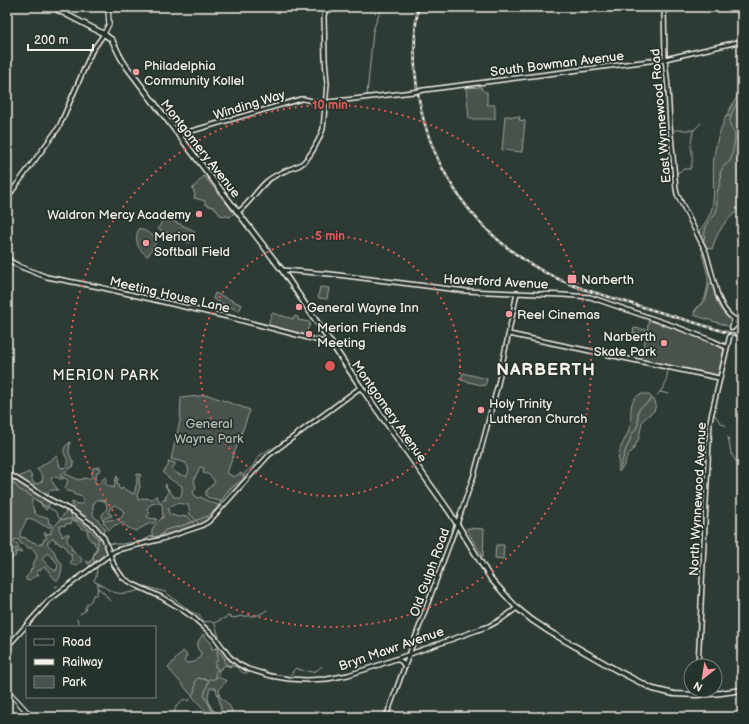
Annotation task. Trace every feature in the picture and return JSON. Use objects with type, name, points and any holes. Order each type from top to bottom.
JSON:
[{"type":"main road","name":"Montgomery Avenue","points":[[52,7],[111,39],[124,64],[282,270],[331,344],[439,496],[491,579],[517,608],[550,632],[648,687],[667,692],[697,693],[721,693],[742,690]]},
{"type":"main road","points":[[104,34],[109,24],[108,7]]},
{"type":"main road","name":"East Wynnewood Road","points":[[734,318],[742,324]]},
{"type":"main road","points":[[7,690],[32,717]]},
{"type":"street","points":[[238,212],[273,176],[304,162],[316,144],[323,129],[327,84],[324,16],[326,7]]},
{"type":"street","name":"East Wynnewood Road","points":[[664,7],[665,59],[677,194],[706,252],[721,303],[728,315],[734,318]]},
{"type":"street","points":[[7,198],[58,127],[92,51],[104,34]]},
{"type":"street","name":"South Bowman Avenue","points":[[413,92],[665,59],[742,41]]},
{"type":"street","name":"Winding Way","points":[[178,135],[301,99],[320,104],[413,92]]},
{"type":"street","name":"Meeting House Lane","points":[[7,258],[21,267],[47,277],[232,318],[331,344]]},
{"type":"street","name":"Haverford Avenue","points":[[282,270],[330,274],[466,291],[563,295],[590,298],[677,327],[726,347]]},
{"type":"street","name":"Old Gulph Road","points":[[386,717],[474,475],[498,384],[517,293]]},
{"type":"street","points":[[734,318],[732,328],[736,324],[742,324]]},
{"type":"street","points":[[509,334],[719,378]]},
{"type":"street","name":"North Wynnewood Avenue","points":[[698,658],[710,421],[730,335]]},
{"type":"street","points":[[7,647],[48,601],[109,554],[117,550],[162,540],[208,522],[269,455],[361,387]]},
{"type":"street","name":"Bryn Mawr Avenue","points":[[7,474],[14,476],[47,498],[85,518],[104,538],[114,566],[123,578],[183,610],[201,624],[238,664],[248,669],[271,676],[307,680],[327,679],[348,675],[488,626],[500,620],[517,608]]},
{"type":"street","points":[[396,659],[402,662],[405,667]]},
{"type":"green space","points":[[481,87],[483,91],[487,92],[487,105],[495,105],[495,119],[469,119],[466,88]]},
{"type":"green space","points":[[742,89],[742,208],[731,216],[723,226],[712,249],[707,248],[699,231],[711,212],[714,192],[715,148],[720,130],[732,105]]},
{"type":"green space","points":[[505,116],[520,117],[519,120],[525,121],[522,152],[502,150]]},
{"type":"green space","points":[[204,176],[234,213],[230,217],[220,215],[215,208],[205,204],[205,201],[194,198],[195,194],[192,189]]},
{"type":"green space","points":[[164,217],[195,231],[190,243],[158,229]]},
{"type":"green space","name":"Merion Softball Field","points":[[139,228],[158,238],[148,256],[141,251],[138,244],[137,236]]},
{"type":"green space","points":[[709,283],[713,283],[716,300],[720,308],[733,320],[731,327],[694,315],[697,308],[706,299]]},
{"type":"green space","points":[[320,287],[329,288],[327,299],[318,297]]},
{"type":"green space","points":[[215,293],[242,305],[239,311],[213,299]]},
{"type":"green space","points":[[272,313],[293,319],[295,316],[298,317],[298,320],[309,322],[310,324],[305,335],[268,325]]},
{"type":"green space","points":[[649,320],[724,348],[718,375],[641,359],[646,335],[633,333],[634,328],[647,330]]},
{"type":"green space","points":[[463,373],[487,379],[485,386],[461,380]]},
{"type":"green space","points":[[642,394],[648,394],[655,401],[656,405],[654,411],[642,422],[639,438],[633,450],[628,455],[624,466],[619,472],[619,453],[630,426],[632,404],[636,397]]},
{"type":"green space","name":"General Wayne Park","points":[[208,395],[250,410],[227,473],[234,477],[241,473],[245,478],[224,502],[211,499],[206,496],[206,491],[215,482],[210,476],[203,473],[204,468],[200,467],[194,480],[196,487],[193,493],[197,498],[201,497],[221,506],[210,518],[199,525],[188,513],[190,511],[188,505],[180,503],[175,504],[168,508],[169,514],[178,517],[187,516],[195,525],[153,537],[153,528],[163,517],[162,504],[155,503],[151,504],[147,510],[150,513],[147,516],[149,518],[157,519],[154,523],[148,524],[136,531],[128,528],[123,523],[115,525],[109,530],[103,522],[106,520],[118,519],[124,512],[115,505],[111,507],[108,513],[112,516],[105,518],[103,521],[102,517],[107,508],[106,502],[96,500],[93,505],[93,515],[106,530],[102,532],[86,517],[75,510],[72,502],[82,504],[84,501],[82,497],[73,494],[73,492],[66,491],[65,488],[68,481],[65,478],[60,479],[52,477],[51,480],[58,490],[51,490],[48,492],[49,497],[19,477],[29,472],[33,483],[38,484],[43,480],[42,475],[37,469],[56,456],[60,467],[64,468],[68,461],[64,450],[65,446],[70,442],[69,453],[74,464],[73,467],[61,474],[61,477],[66,474],[79,480],[85,478],[89,479],[92,476],[93,468],[100,467],[101,469],[97,472],[95,483],[100,483],[106,477],[107,479],[105,483],[114,488],[117,476],[118,487],[121,490],[122,488],[134,494],[137,474],[141,475],[139,478],[140,487],[137,495],[138,500],[143,498],[152,499],[157,496],[161,502],[162,500],[166,500],[165,497],[168,492],[165,486],[166,484],[174,497],[181,497],[182,486],[169,478],[163,472],[168,466],[169,461],[175,463],[172,468],[176,473],[187,476],[188,472],[186,463],[171,459],[180,421],[181,398]]},
{"type":"green space","points":[[7,476],[50,503],[46,510],[42,506],[41,502],[33,499],[32,501],[36,514],[47,517],[49,520],[48,523],[51,524],[52,527],[45,526],[33,519],[26,519],[21,532],[20,537],[26,538],[28,541],[32,541],[38,545],[43,543],[44,539],[47,538],[44,533],[47,535],[48,533],[51,534],[51,530],[66,511],[71,513],[71,524],[67,523],[66,525],[60,526],[59,529],[62,537],[69,534],[67,541],[72,547],[71,550],[73,550],[82,559],[81,562],[77,565],[72,565],[70,561],[72,560],[72,554],[68,552],[65,546],[60,545],[58,542],[55,542],[56,540],[52,539],[47,543],[54,551],[57,559],[62,565],[62,570],[58,580],[56,580],[44,567],[41,570],[38,570],[37,572],[39,575],[27,581],[26,577],[33,568],[32,566],[37,554],[32,548],[20,543],[19,540],[16,539],[14,542],[17,543],[19,548],[16,548],[15,550],[22,551],[21,553],[15,553],[16,556],[11,559],[9,564],[11,567],[7,572],[7,562],[10,556],[7,555],[7,527],[11,513],[7,508]],"holes":[[[47,553],[57,564],[58,566],[56,571],[42,559]]]},
{"type":"green space","points":[[76,513],[99,534],[106,545],[108,552],[90,566],[86,561],[90,563],[98,548],[94,544],[95,542],[91,541],[87,533],[88,530],[80,527],[76,520],[74,522]]},
{"type":"green space","points":[[467,528],[484,529],[483,557],[467,530]]},
{"type":"green space","points":[[496,545],[504,545],[503,559],[495,558]]},
{"type":"green space","points":[[203,634],[211,643],[212,649],[219,648],[233,664],[231,667],[225,665],[216,671],[215,676],[227,681],[220,688],[219,692],[220,697],[230,707],[234,717],[228,717],[226,715],[225,717],[220,717],[221,706],[216,688],[210,688],[208,695],[211,710],[217,714],[216,717],[207,713],[168,668],[183,651],[187,655],[184,661],[187,663],[195,662],[200,657],[201,653],[197,648],[198,642]]},
{"type":"waterway","points":[[367,95],[373,31],[378,16],[384,7]]},
{"type":"waterway","points":[[704,240],[708,222],[715,215],[717,210],[717,193],[721,180],[720,173],[723,167],[731,159],[735,142],[735,136],[730,124],[732,113],[742,99]]},
{"type":"waterway","points":[[725,116],[730,116]]},
{"type":"waterway","points":[[691,143],[693,131],[701,123]]},
{"type":"waterway","points":[[675,130],[694,130]]},
{"type":"waterway","points":[[677,173],[684,169],[690,169],[692,160],[691,145]]},
{"type":"waterway","points":[[694,312],[705,298],[708,286],[708,276],[702,253]]},
{"type":"waterway","points":[[657,395],[664,386],[668,370]]},
{"type":"waterway","points":[[660,392],[669,394]]},
{"type":"waterway","points":[[620,468],[632,434],[638,424],[638,411],[652,399]]},
{"type":"waterway","points":[[714,414],[720,422],[726,426]]},
{"type":"waterway","points":[[728,437],[731,453],[742,471]]},
{"type":"waterway","points":[[98,538],[116,544],[142,541],[152,536],[161,536],[165,530],[208,516],[216,509],[229,489],[243,479],[245,473],[253,466],[258,457],[271,448]]},
{"type":"waterway","points":[[7,480],[11,481],[20,490],[43,505],[55,511],[61,520],[77,520],[98,538],[98,544],[93,557],[97,569],[94,580],[95,582],[116,593],[129,593],[140,590]]},
{"type":"waterway","points":[[80,614],[85,611],[86,605],[91,601],[93,595],[97,594],[98,584]]},
{"type":"waterway","points":[[144,586],[165,592],[185,607]]},
{"type":"waterway","points":[[98,588],[110,601]]},
{"type":"waterway","points":[[186,608],[197,614]]},
{"type":"waterway","points":[[214,623],[228,616],[234,618],[255,616],[267,610]]},
{"type":"waterway","points":[[199,614],[203,621],[209,621],[215,624],[220,640],[217,648],[218,659],[215,663],[215,667],[219,671],[218,675],[216,678],[209,679],[204,696],[212,709],[217,713]]},
{"type":"waterway","points":[[76,626],[78,623],[77,619]]},
{"type":"waterway","points":[[219,651],[225,659],[224,662],[227,665],[237,667],[244,673],[250,672]]},
{"type":"waterway","points":[[307,671],[315,671],[322,666]]},
{"type":"waterway","points":[[290,675],[296,668],[304,671]]},
{"type":"waterway","points":[[260,671],[267,671]]},
{"type":"waterway","points":[[192,696],[195,689],[195,682],[198,678],[208,680]]},
{"type":"waterway","points":[[175,717],[175,709],[177,705],[185,699],[188,701],[190,699]]},
{"type":"railway","points":[[418,7],[414,53],[419,98],[430,140],[448,179],[473,214],[504,245],[541,270],[583,289],[742,337]]},
{"type":"place","name":"Philadelphia Community Kollel","points":[[136,72]]},
{"type":"place","name":"Waldron Mercy Academy","points":[[199,214]]},
{"type":"place","name":"Merion Softball Field","points":[[146,243]]},
{"type":"place","name":"Narberth","points":[[572,279]]},
{"type":"place","name":"General Wayne Inn","points":[[299,307]]},
{"type":"place","name":"Reel Cinemas","points":[[509,314]]},
{"type":"place","name":"Merion Friends Meeting","points":[[309,334]]},
{"type":"place","name":"Narberth Skate Park","points":[[664,343]]},
{"type":"place","name":"Holy Trinity Lutheran Church","points":[[481,410]]},
{"type":"district","name":"NARBERTH","points":[[546,369]]},
{"type":"district","name":"MERION PARK","points":[[106,375]]}]
